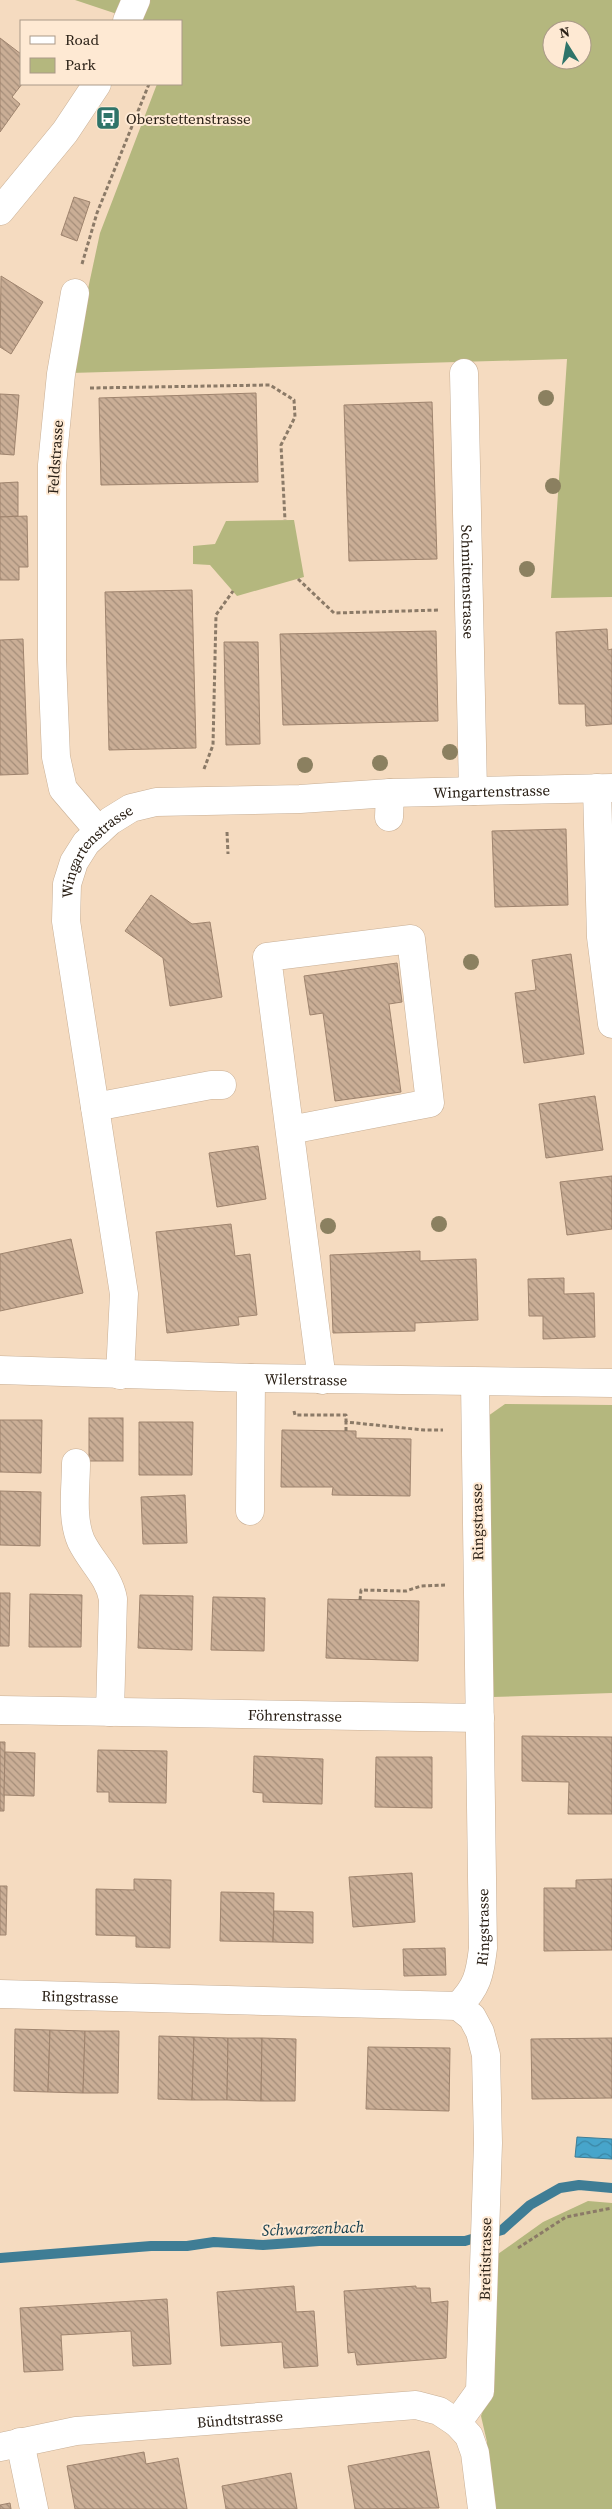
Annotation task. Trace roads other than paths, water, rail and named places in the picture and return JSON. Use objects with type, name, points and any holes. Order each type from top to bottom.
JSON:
[{"type":"street","points":[[127,20],[136,0]]},
{"type":"street","points":[[0,212],[65,132],[96,85]]},
{"type":"street","name":"Feldstrasse","points":[[75,294],[60,389],[52,465],[52,658],[56,757],[63,789],[99,831]]},
{"type":"street","name":"Schmittenstrasse","points":[[464,373],[473,791]]},
{"type":"street","points":[[604,788],[600,937],[612,1024]]},
{"type":"street","name":"Wingartenstrasse","points":[[120,1375],[124,1294],[66,921],[67,884],[74,862],[86,843],[131,808],[156,802],[301,810],[390,805],[473,791],[604,788]]},
{"type":"street","points":[[290,1130],[430,1103],[411,939],[267,957],[322,1380]]},
{"type":"street","points":[[95,1107],[210,1085],[222,1085]]},
{"type":"street","name":"Wilerstrasse","points":[[0,1370],[322,1380],[612,1383]]},
{"type":"street","points":[[250,1511],[251,1378]]},
{"type":"street","name":"Ringstrasse","points":[[0,1994],[458,2006],[471,1994],[477,1982],[483,1948],[475,1382]]},
{"type":"street","points":[[76,1463],[78,1532],[82,1543],[109,1584],[113,1599],[110,1712]]},
{"type":"street","name":"Föhrenstrasse","points":[[0,1710],[480,1718]]},
{"type":"street","name":"Breitistrasse","points":[[457,2423],[480,2391],[488,2143],[486,2055],[482,2038],[472,2017],[458,2006]]},
{"type":"street","name":"Bündtstrasse","points":[[34,2509],[10,2444],[76,2431],[416,2405],[439,2411],[457,2423]]},
{"type":"street","points":[[457,2423],[470,2436],[475,2453],[482,2509]]},
{"type":"water","points":[[577,2137],[612,2139],[612,2159],[575,2157]]},
{"type":"waterway","name":"Schwarzenbach","points":[[0,2258],[151,2246],[187,2246],[214,2242],[263,2245],[319,2241],[465,2241],[502,2230],[530,2205],[560,2188],[579,2185],[612,2188]]},
{"type":"place","name":"Oberstettenstrasse","points":[[108,118]]}]
